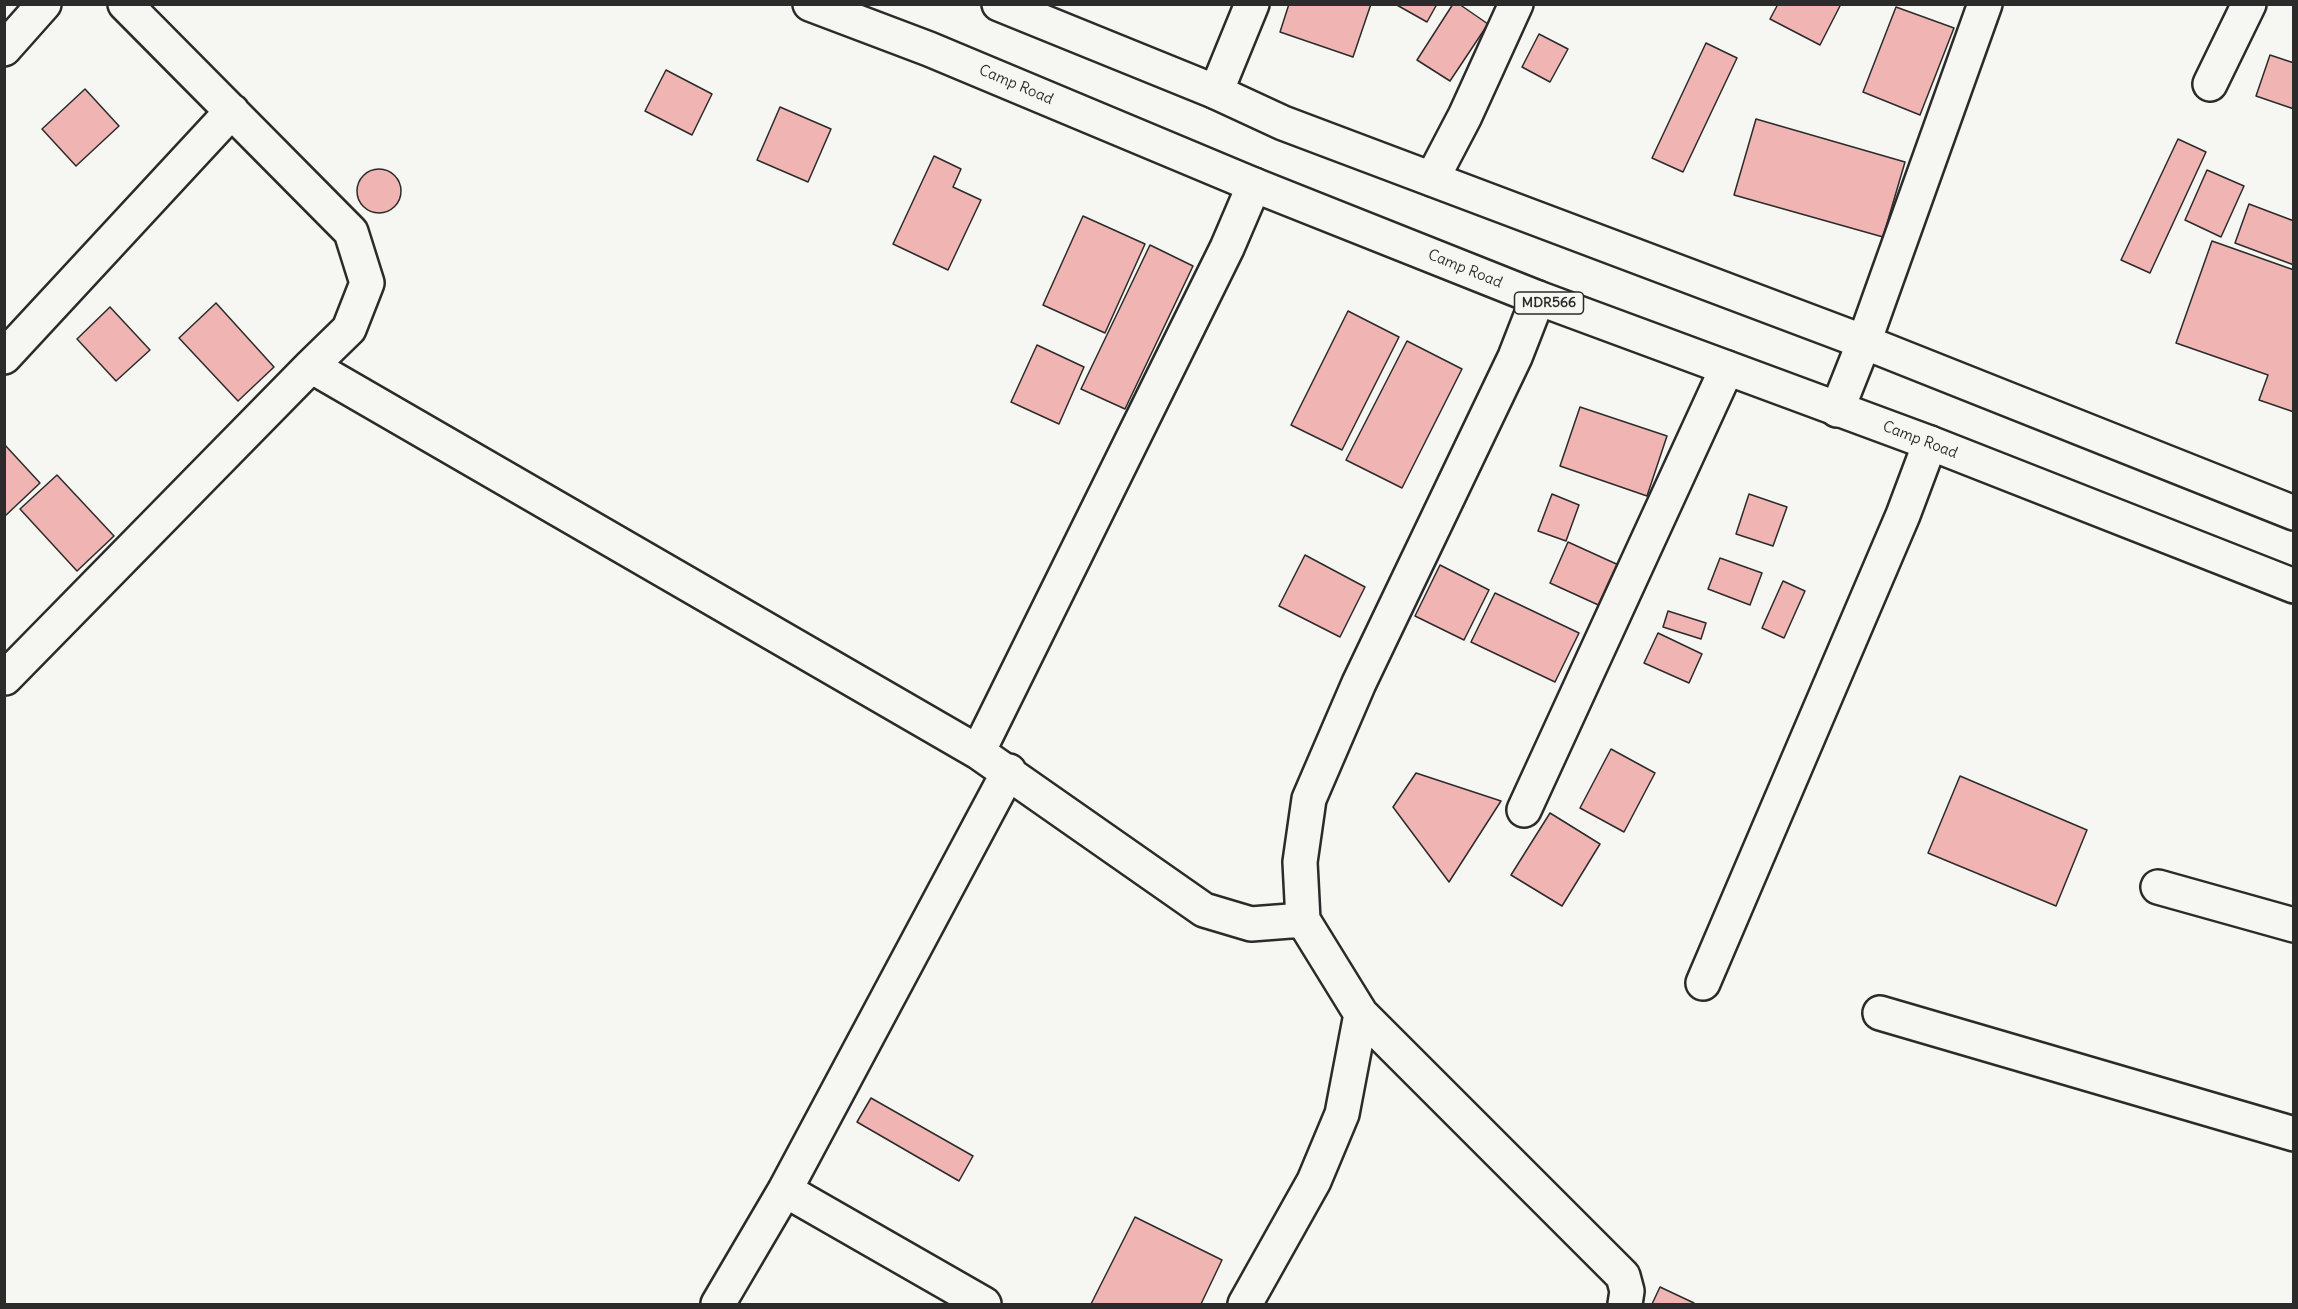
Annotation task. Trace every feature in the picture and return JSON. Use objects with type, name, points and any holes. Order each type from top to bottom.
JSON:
[{"type":"street","points":[[4,49],[44,4]]},
{"type":"street","points":[[5,678],[349,329],[367,283],[351,232],[125,4]]},
{"type":"street","name":"Camp Road","points":[[810,4],[929,49],[1254,185],[1538,298],[1930,444],[2294,586]]},
{"type":"street","points":[[999,4],[1216,92],[1283,123],[1864,342],[2294,513]]},
{"type":"street","points":[[1216,92],[1252,4]]},
{"type":"street","points":[[1432,179],[1465,116],[1516,4]]},
{"type":"street","points":[[1837,410],[1864,342],[1985,4]]},
{"type":"street","points":[[2210,84],[2249,4]]},
{"type":"street","points":[[4,357],[231,111]]},
{"type":"street","points":[[978,752],[1222,258],[1254,185]]},
{"type":"street","points":[[1538,298],[1515,357],[1359,683],[1309,799],[1300,862],[1303,920],[1361,1014],[1623,1276],[1628,1291],[1625,1305]]},
{"type":"street","points":[[311,366],[978,752],[1009,771],[1204,910],[1251,924],[1303,920]]},
{"type":"street","points":[[1524,810],[1727,368]]},
{"type":"street","points":[[1703,983],[1903,515],[1930,444]]},
{"type":"street","points":[[718,1305],[785,1190],[1009,771]]},
{"type":"street","points":[[2158,887],[2294,925]]},
{"type":"street","points":[[1880,1012],[2294,1134]]},
{"type":"street","points":[[1245,1305],[1314,1180],[1342,1114],[1361,1014]]},
{"type":"street","points":[[785,1190],[984,1305]]},
{"type":"building","points":[[1289,4],[1371,4],[1353,57],[1280,32]]},
{"type":"building","points":[[1395,4],[1437,4],[1427,22]]},
{"type":"building","points":[[1453,4],[1459,4],[1488,24],[1450,81],[1417,60]]},
{"type":"building","points":[[1778,4],[1841,4],[1820,45],[1770,19]]},
{"type":"building","points":[[1896,7],[1954,28],[1920,115],[1863,92]]},
{"type":"building","points":[[1539,34],[1568,49],[1550,82],[1522,67]]},
{"type":"building","points":[[1706,43],[1737,58],[1683,172],[1652,158]]},
{"type":"building","points":[[2270,55],[2294,63],[2294,109],[2256,96]]},
{"type":"building","points":[[666,70],[712,94],[692,135],[645,111]]},
{"type":"building","points":[[85,89],[119,126],[76,166],[42,129]]},
{"type":"building","points":[[780,107],[831,129],[808,182],[757,160]]},
{"type":"building","points":[[1756,119],[1905,162],[1883,237],[1734,195]]},
{"type":"building","points":[[2178,139],[2206,152],[2150,273],[2121,260]]},
{"type":"building","points":[[934,156],[961,169],[953,187],[981,200],[948,270],[893,244]]},
{"type":"building","points":[[379,169],[394,176],[401,191],[394,206],[379,213],[364,206],[357,191],[364,176]]},
{"type":"building","points":[[2207,170],[2244,186],[2221,237],[2185,220]]},
{"type":"building","points":[[2249,204],[2294,221],[2294,265],[2235,243]]},
{"type":"building","points":[[1083,216],[1145,244],[1105,333],[1043,305]]},
{"type":"building","points":[[2212,241],[2294,270],[2294,412],[2259,400],[2268,375],[2176,343]]},
{"type":"building","points":[[1150,245],[1193,266],[1125,409],[1081,389]]},
{"type":"building","points":[[216,303],[274,367],[238,401],[179,338]]},
{"type":"building","points":[[110,307],[150,350],[116,381],[77,339]]},
{"type":"building","points":[[1348,311],[1399,337],[1342,450],[1291,425]]},
{"type":"building","points":[[1407,341],[1462,369],[1402,488],[1346,460]]},
{"type":"building","points":[[1037,345],[1084,367],[1059,424],[1011,402]]},
{"type":"building","points":[[1580,407],[1667,436],[1647,496],[1560,466]]},
{"type":"building","points":[[4,444],[40,483],[4,517]]},
{"type":"building","points":[[57,475],[114,536],[77,571],[20,509]]},
{"type":"building","points":[[1552,494],[1579,505],[1566,541],[1538,531]]},
{"type":"building","points":[[1749,494],[1787,507],[1773,546],[1736,534]]},
{"type":"building","points":[[1568,542],[1623,567],[1605,608],[1550,583]]},
{"type":"building","points":[[1305,555],[1365,587],[1340,637],[1279,606]]},
{"type":"building","points":[[1720,558],[1762,573],[1750,605],[1708,589]]},
{"type":"building","points":[[1440,565],[1489,590],[1464,640],[1415,616]]},
{"type":"building","points":[[1783,581],[1805,591],[1784,638],[1762,628]]},
{"type":"building","points":[[1495,593],[1579,633],[1555,682],[1471,642]]},
{"type":"building","points":[[1668,611],[1706,623],[1701,639],[1663,627]]},
{"type":"building","points":[[1658,633],[1702,654],[1689,683],[1644,663]]},
{"type":"building","points":[[1611,749],[1655,773],[1624,832],[1580,808]]},
{"type":"building","points":[[1416,773],[1501,801],[1449,882],[1393,807]]},
{"type":"building","points":[[1960,776],[2087,830],[2056,906],[1928,853]]},
{"type":"building","points":[[1550,813],[1600,844],[1562,906],[1511,875]]},
{"type":"building","points":[[871,1098],[973,1156],[959,1181],[857,1122]]},
{"type":"building","points":[[1135,1217],[1222,1260],[1201,1304],[1091,1304]]},
{"type":"building","points":[[1660,1287],[1694,1303],[1652,1304]]}]
